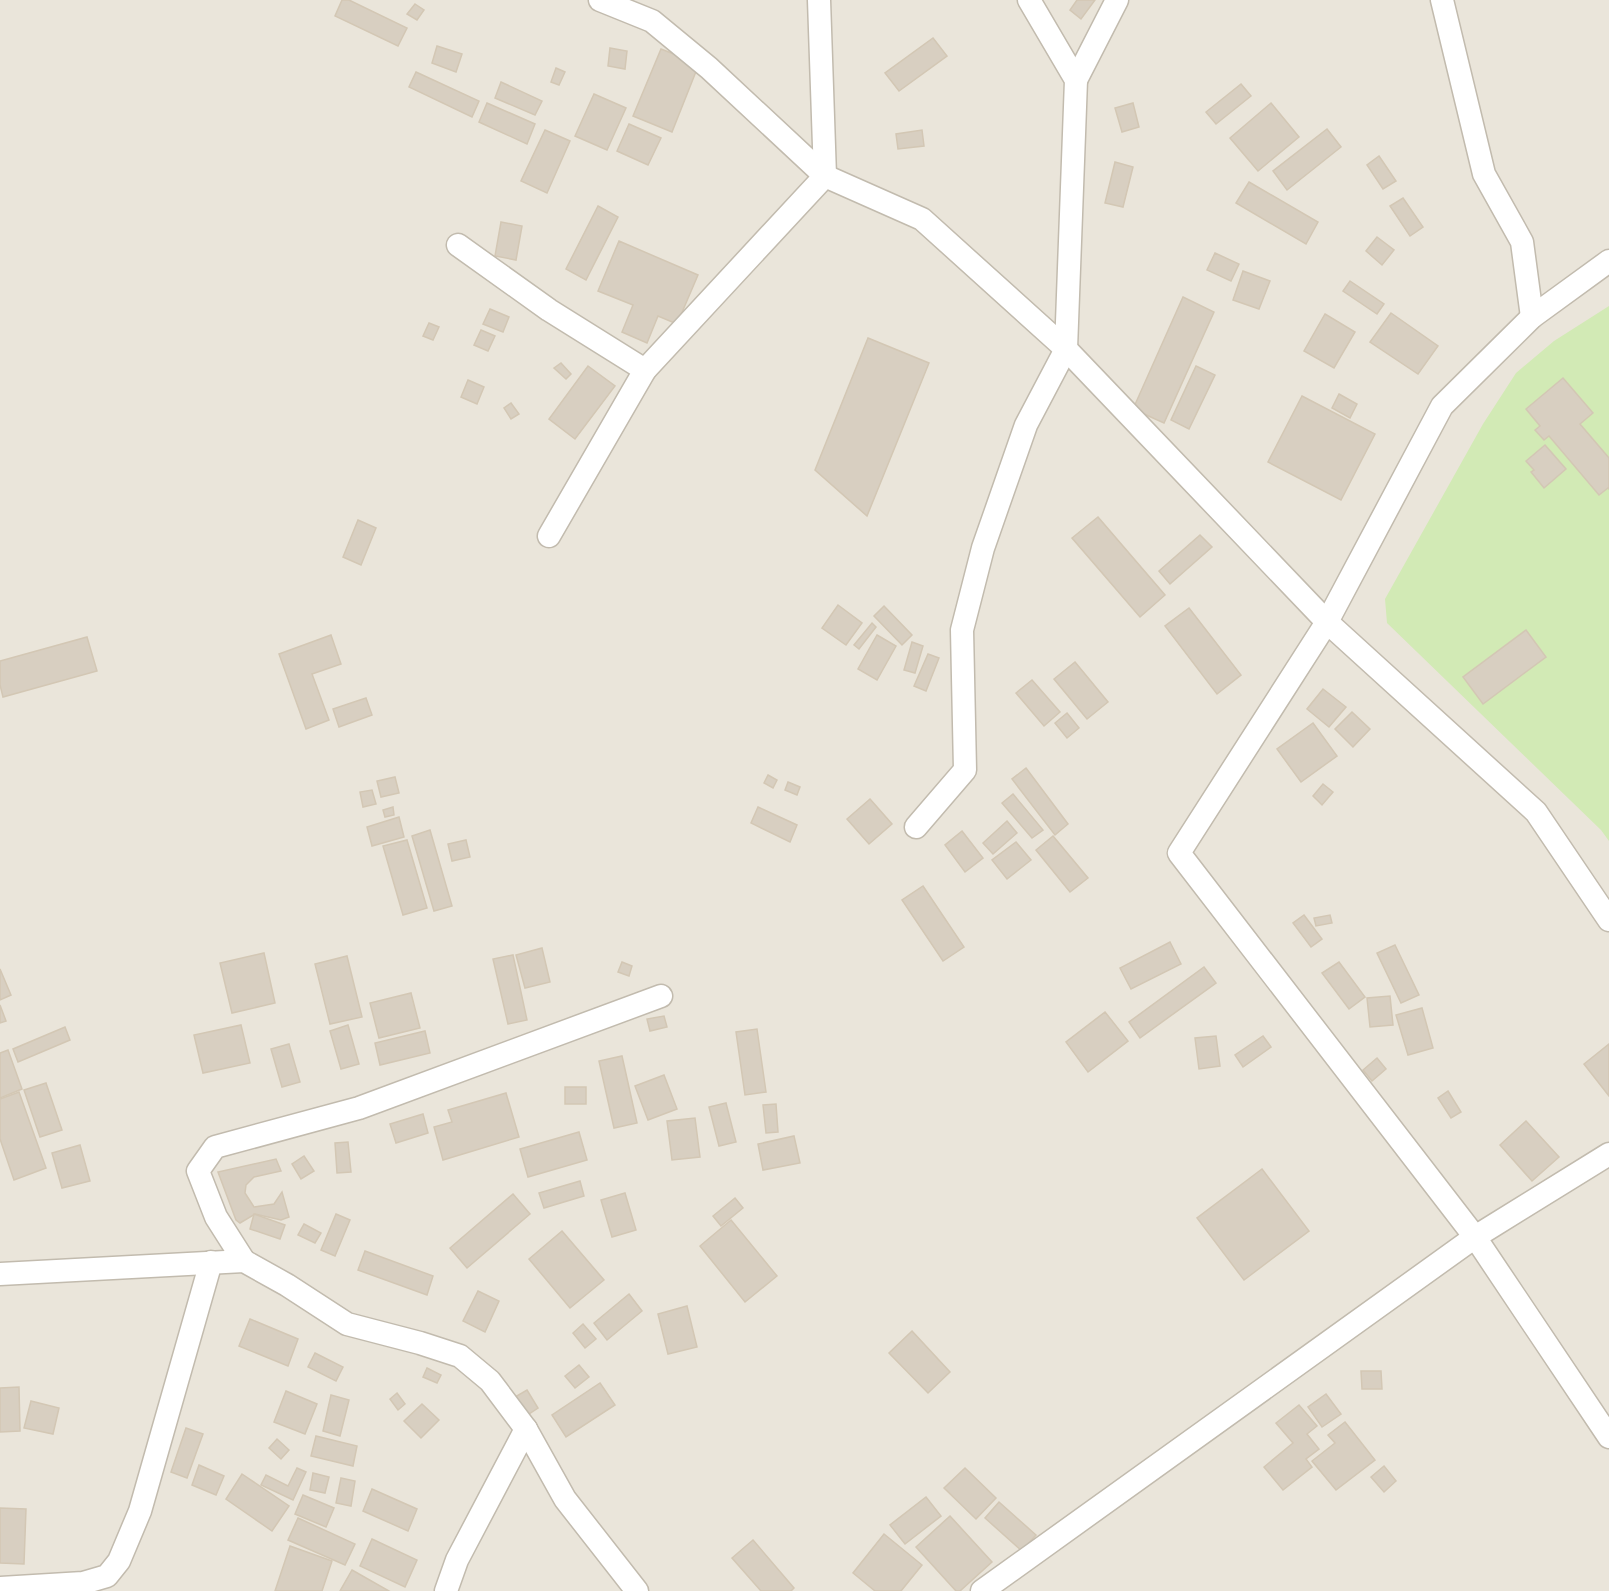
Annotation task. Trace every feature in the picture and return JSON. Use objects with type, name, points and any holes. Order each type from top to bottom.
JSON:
[{"type":"street","points":[[600,0],[652,21],[709,68],[825,176],[922,219],[1066,349],[1327,622],[1536,812],[1609,920]]},
{"type":"street","points":[[549,536],[645,370],[825,176],[819,0]]},
{"type":"street","points":[[1029,0],[1076,80]]},
{"type":"street","points":[[916,827],[965,770],[962,630],[983,548],[1026,425],[1066,349],[1076,80],[1117,0]]},
{"type":"street","points":[[1442,0],[1484,174],[1522,242],[1532,317]]},
{"type":"street","points":[[458,245],[549,310],[645,370]]},
{"type":"street","points":[[1609,261],[1532,317],[1442,406],[1327,622],[1179,853],[1475,1237],[1609,1437]]},
{"type":"street","points":[[637,1591],[565,1499],[526,1429],[490,1381],[460,1356],[347,1324],[244,1260],[216,1217],[198,1171],[215,1147],[359,1108],[661,996]]},
{"type":"street","points":[[982,1591],[1475,1237],[1609,1154]]},
{"type":"street","points":[[0,1274],[244,1260]]},
{"type":"street","points":[[0,1588],[83,1584],[106,1576],[119,1561],[140,1511],[211,1262]]},
{"type":"street","points":[[446,1591],[458,1560],[526,1429]]},
{"type":"shaded area","points":[[0,0],[1609,0],[1609,1591],[0,1591]]},
{"type":"green space","points":[[1609,306],[1609,841],[1601,830],[1387,623],[1385,599],[1483,424],[1516,373],[1554,341]]},
{"type":"building","points":[[342,0],[349,0],[407,28],[398,46],[335,16]]},
{"type":"building","points":[[1077,0],[1095,0],[1081,19],[1070,10]]},
{"type":"building","points":[[415,4],[424,10],[417,20],[407,14]]},
{"type":"building","points":[[933,38],[947,56],[899,91],[885,73]]},
{"type":"building","points":[[437,46],[462,54],[456,72],[432,63]]},
{"type":"building","points":[[610,48],[627,51],[625,69],[608,66]]},
{"type":"building","points":[[661,49],[699,64],[672,132],[633,116]]},
{"type":"building","points":[[556,68],[565,72],[559,85],[551,82]]},
{"type":"building","points":[[416,72],[479,101],[472,117],[409,87]]},
{"type":"building","points":[[501,82],[542,101],[535,115],[495,98]]},
{"type":"building","points":[[1241,84],[1251,96],[1216,124],[1206,112]]},
{"type":"building","points":[[594,94],[626,108],[607,150],[575,136]]},
{"type":"building","points":[[487,103],[535,124],[527,144],[479,122]]},
{"type":"building","points":[[1133,103],[1139,127],[1122,132],[1115,108]]},
{"type":"building","points":[[1271,103],[1299,137],[1258,171],[1230,138]]},
{"type":"building","points":[[629,124],[661,138],[648,165],[617,151]]},
{"type":"building","points":[[1327,129],[1341,147],[1287,190],[1273,171]]},
{"type":"building","points":[[545,130],[570,141],[547,193],[521,181]]},
{"type":"building","points":[[922,130],[924,146],[898,149],[896,134]]},
{"type":"building","points":[[1379,156],[1396,181],[1383,189],[1367,165]]},
{"type":"building","points":[[1115,162],[1133,167],[1123,207],[1105,203]]},
{"type":"building","points":[[1249,182],[1318,222],[1306,244],[1236,203]]},
{"type":"building","points":[[1403,198],[1423,227],[1410,236],[1390,206]]},
{"type":"building","points":[[598,206],[618,217],[586,280],[566,269]]},
{"type":"building","points":[[501,222],[522,226],[516,260],[495,256]]},
{"type":"building","points":[[1377,237],[1394,250],[1382,265],[1366,251]]},
{"type":"building","points":[[619,241],[698,275],[677,324],[658,316],[647,343],[622,332],[633,305],[598,291]]},
{"type":"building","points":[[1215,253],[1239,264],[1231,281],[1207,270]]},
{"type":"building","points":[[1243,271],[1270,281],[1259,309],[1233,300]]},
{"type":"building","points":[[1350,281],[1384,304],[1377,314],[1343,291]]},
{"type":"building","points":[[1183,297],[1214,312],[1164,423],[1133,409]]},
{"type":"building","points":[[490,309],[509,317],[503,332],[483,324]]},
{"type":"building","points":[[1391,313],[1438,346],[1418,374],[1370,342]]},
{"type":"building","points":[[1325,314],[1355,332],[1334,368],[1304,351]]},
{"type":"building","points":[[429,323],[439,327],[433,340],[423,336]]},
{"type":"building","points":[[481,330],[495,336],[488,351],[474,345]]},
{"type":"building","points":[[868,338],[929,363],[867,516],[815,470]]},
{"type":"building","points":[[561,363],[571,374],[566,379],[554,368]]},
{"type":"building","points":[[588,366],[615,386],[575,439],[549,419]]},
{"type":"building","points":[[1196,366],[1215,375],[1189,429],[1171,420]]},
{"type":"building","points":[[1563,378],[1593,413],[1580,424],[1609,458],[1609,489],[1599,495],[1549,436],[1544,440],[1535,430],[1540,426],[1526,409]]},
{"type":"building","points":[[468,380],[484,387],[477,404],[461,397]]},
{"type":"building","points":[[1339,394],[1357,404],[1350,418],[1332,408]]},
{"type":"building","points":[[1302,396],[1375,434],[1341,500],[1268,462]]},
{"type":"building","points":[[511,403],[519,414],[511,419],[504,408]]},
{"type":"building","points":[[1545,445],[1566,469],[1544,488],[1531,472],[1534,470],[1526,461]]},
{"type":"building","points":[[1098,517],[1165,595],[1140,617],[1072,538]]},
{"type":"building","points":[[358,520],[376,528],[361,565],[343,557]]},
{"type":"building","points":[[1200,535],[1212,547],[1170,584],[1159,571]]},
{"type":"building","points":[[838,605],[862,623],[846,645],[822,628]]},
{"type":"building","points":[[884,606],[912,635],[902,645],[874,616]]},
{"type":"building","points":[[1189,608],[1241,675],[1217,694],[1165,626]]},
{"type":"building","points":[[872,623],[876,627],[859,649],[854,645]]},
{"type":"building","points":[[1526,630],[1546,657],[1483,704],[1463,677]]},
{"type":"building","points":[[331,635],[341,664],[312,674],[329,720],[306,729],[279,654]]},
{"type":"building","points":[[877,635],[896,646],[877,680],[858,669]]},
{"type":"building","points":[[87,637],[97,671],[3,697],[0,685],[0,661]]},
{"type":"building","points":[[912,642],[923,646],[915,673],[904,670]]},
{"type":"building","points":[[928,654],[939,658],[926,691],[914,686]]},
{"type":"building","points":[[1075,662],[1108,702],[1087,719],[1054,679]]},
{"type":"building","points":[[1032,680],[1060,712],[1044,726],[1016,693]]},
{"type":"building","points":[[1323,689],[1346,707],[1329,727],[1307,709]]},
{"type":"building","points":[[366,698],[372,715],[339,727],[333,709]]},
{"type":"building","points":[[1352,712],[1370,729],[1353,747],[1335,729]]},
{"type":"building","points":[[1067,713],[1079,728],[1067,738],[1055,723]]},
{"type":"building","points":[[1313,723],[1337,756],[1301,782],[1277,749]]},
{"type":"building","points":[[1026,768],[1068,824],[1055,835],[1012,779]]},
{"type":"building","points":[[768,775],[777,780],[773,788],[764,783]]},
{"type":"building","points":[[395,777],[399,793],[381,797],[377,781]]},
{"type":"building","points":[[788,782],[800,787],[797,795],[785,790]]},
{"type":"building","points":[[1323,784],[1333,792],[1322,805],[1313,796]]},
{"type":"building","points":[[372,790],[376,804],[363,807],[360,792]]},
{"type":"building","points":[[1013,794],[1043,830],[1032,838],[1002,803]]},
{"type":"building","points":[[870,799],[892,824],[869,844],[847,819]]},
{"type":"building","points":[[393,807],[394,815],[385,817],[383,810]]},
{"type":"building","points":[[758,807],[797,825],[790,842],[751,823]]},
{"type":"building","points":[[399,817],[404,837],[372,846],[367,827]]},
{"type":"building","points":[[1007,821],[1017,833],[993,854],[983,843]]},
{"type":"building","points":[[430,830],[452,906],[434,911],[412,836]]},
{"type":"building","points":[[962,831],[983,858],[965,872],[945,845]]},
{"type":"building","points":[[1053,836],[1088,878],[1070,892],[1036,850]]},
{"type":"building","points":[[407,840],[427,908],[403,915],[383,846]]},
{"type":"building","points":[[466,840],[470,857],[452,861],[448,844]]},
{"type":"building","points":[[1016,842],[1031,860],[1007,879],[992,860]]},
{"type":"building","points":[[923,886],[964,947],[943,961],[902,900]]},
{"type":"building","points":[[1304,915],[1322,939],[1311,947],[1293,923]]},
{"type":"building","points":[[1330,915],[1332,923],[1316,926],[1314,918]]},
{"type":"building","points":[[1170,942],[1181,964],[1131,989],[1120,968]]},
{"type":"building","points":[[1395,945],[1419,995],[1401,1003],[1377,953]]},
{"type":"building","points":[[542,948],[550,982],[525,988],[516,955]]},
{"type":"building","points":[[264,953],[275,1003],[232,1013],[220,963]]},
{"type":"building","points":[[513,955],[527,1020],[508,1024],[493,959]]},
{"type":"building","points":[[347,956],[362,1017],[330,1024],[315,964]]},
{"type":"building","points":[[622,962],[632,966],[629,976],[618,972]]},
{"type":"building","points":[[1339,962],[1365,997],[1349,1009],[1322,973]]},
{"type":"building","points":[[1204,967],[1216,983],[1140,1038],[1129,1022]]},
{"type":"building","points":[[0,969],[11,995],[0,1000]]},
{"type":"building","points":[[411,993],[420,1028],[379,1038],[370,1003]]},
{"type":"building","points":[[1390,996],[1393,1025],[1370,1027],[1367,998]]},
{"type":"building","points":[[0,1005],[6,1021],[0,1023]]},
{"type":"building","points":[[1422,1008],[1433,1048],[1408,1055],[1396,1015]]},
{"type":"building","points":[[1105,1012],[1128,1041],[1088,1072],[1066,1042]]},
{"type":"building","points":[[664,1016],[667,1027],[650,1031],[647,1019]]},
{"type":"building","points":[[241,1025],[250,1063],[203,1073],[194,1035]]},
{"type":"building","points":[[348,1025],[359,1064],[341,1069],[330,1031]]},
{"type":"building","points":[[65,1027],[70,1040],[18,1062],[13,1049]]},
{"type":"building","points":[[757,1029],[766,1092],[745,1095],[736,1032]]},
{"type":"building","points":[[425,1031],[430,1053],[380,1065],[375,1043]]},
{"type":"building","points":[[1216,1036],[1220,1066],[1199,1069],[1195,1038]]},
{"type":"building","points":[[1263,1036],[1271,1047],[1243,1067],[1235,1055]]},
{"type":"building","points":[[289,1044],[300,1082],[282,1087],[271,1049]]},
{"type":"building","points":[[1609,1044],[1609,1096],[1584,1064]]},
{"type":"building","points":[[8,1050],[22,1089],[0,1098],[0,1053]]},
{"type":"building","points":[[622,1056],[637,1123],[614,1128],[599,1061]]},
{"type":"building","points":[[1377,1058],[1386,1069],[1372,1081],[1363,1070]]},
{"type":"building","points":[[664,1075],[677,1109],[648,1120],[635,1086]]},
{"type":"building","points":[[46,1083],[62,1130],[40,1137],[24,1090]]},
{"type":"building","points":[[565,1087],[586,1087],[586,1104],[565,1104]]},
{"type":"building","points":[[1448,1091],[1461,1112],[1451,1118],[1438,1098]]},
{"type":"building","points":[[19,1092],[46,1168],[14,1180],[0,1139],[0,1099]]},
{"type":"building","points":[[506,1093],[519,1137],[443,1160],[434,1127],[452,1122],[448,1110]]},
{"type":"building","points":[[726,1103],[736,1142],[719,1146],[709,1107]]},
{"type":"building","points":[[776,1104],[778,1132],[766,1133],[763,1105]]},
{"type":"building","points":[[423,1114],[428,1133],[396,1143],[390,1124]]},
{"type":"building","points":[[695,1118],[700,1157],[672,1160],[667,1121]]},
{"type":"building","points":[[1526,1121],[1559,1157],[1532,1181],[1500,1145]]},
{"type":"building","points":[[579,1132],[587,1160],[528,1177],[520,1149]]},
{"type":"building","points":[[794,1136],[800,1163],[763,1170],[758,1144]]},
{"type":"building","points":[[348,1142],[351,1172],[337,1173],[335,1143]]},
{"type":"building","points":[[80,1145],[90,1181],[62,1188],[52,1153]]},
{"type":"building","points":[[304,1156],[314,1171],[301,1179],[292,1164]]},
{"type":"building","points":[[276,1159],[281,1171],[254,1177],[246,1185],[245,1193],[254,1207],[274,1204],[282,1192],[289,1217],[281,1220],[255,1214],[240,1223],[236,1220],[218,1172]]},
{"type":"building","points":[[1262,1169],[1309,1231],[1244,1280],[1197,1218]]},
{"type":"building","points":[[580,1181],[584,1196],[544,1208],[539,1193]]},
{"type":"building","points":[[625,1193],[636,1230],[612,1237],[601,1200]]},
{"type":"building","points":[[513,1194],[530,1214],[467,1268],[450,1248]]},
{"type":"building","points":[[735,1198],[743,1208],[721,1226],[713,1216]]},
{"type":"building","points":[[254,1214],[285,1225],[280,1239],[250,1229]]},
{"type":"building","points":[[336,1214],[350,1220],[335,1256],[321,1250]]},
{"type":"building","points":[[731,1220],[777,1276],[745,1302],[700,1246]]},
{"type":"building","points":[[304,1224],[321,1233],[315,1243],[298,1235]]},
{"type":"building","points":[[562,1231],[604,1280],[570,1308],[529,1259]]},
{"type":"building","points":[[365,1251],[433,1276],[427,1295],[358,1270]]},
{"type":"building","points":[[478,1291],[499,1301],[485,1332],[463,1321]]},
{"type":"building","points":[[629,1294],[642,1311],[607,1340],[594,1323]]},
{"type":"building","points":[[687,1306],[697,1347],[668,1354],[658,1314]]},
{"type":"building","points":[[250,1319],[298,1339],[288,1366],[239,1346]]},
{"type":"building","points":[[583,1324],[596,1339],[585,1348],[573,1333]]},
{"type":"building","points":[[912,1331],[950,1372],[928,1393],[889,1353]]},
{"type":"building","points":[[315,1353],[343,1367],[336,1381],[308,1367]]},
{"type":"building","points":[[579,1365],[589,1377],[575,1388],[565,1376]]},
{"type":"building","points":[[427,1368],[441,1375],[437,1383],[423,1377]]},
{"type":"building","points":[[1361,1371],[1381,1371],[1382,1389],[1362,1389]]},
{"type":"building","points":[[600,1383],[615,1405],[566,1437],[552,1415]]},
{"type":"building","points":[[19,1387],[20,1431],[0,1432],[0,1388]]},
{"type":"building","points":[[527,1390],[538,1408],[526,1416],[515,1397]]},
{"type":"building","points":[[286,1391],[317,1404],[305,1434],[274,1422]]},
{"type":"building","points":[[397,1393],[405,1404],[398,1410],[390,1399]]},
{"type":"building","points":[[1326,1394],[1341,1414],[1322,1427],[1308,1407]]},
{"type":"building","points":[[331,1395],[349,1400],[340,1436],[323,1431]]},
{"type":"building","points":[[31,1401],[59,1408],[53,1434],[24,1428]]},
{"type":"building","points":[[422,1404],[439,1420],[421,1438],[404,1421]]},
{"type":"building","points":[[1299,1405],[1317,1426],[1307,1434],[1319,1449],[1306,1459],[1312,1467],[1283,1490],[1264,1467],[1293,1443],[1276,1423]]},
{"type":"building","points":[[1345,1422],[1375,1460],[1336,1490],[1312,1461],[1335,1443],[1328,1435]]},
{"type":"building","points":[[186,1428],[203,1434],[187,1478],[171,1472]]},
{"type":"building","points":[[316,1436],[357,1446],[353,1466],[311,1456]]},
{"type":"building","points":[[277,1439],[289,1450],[281,1459],[269,1448]]},
{"type":"building","points":[[199,1465],[224,1476],[216,1495],[192,1485]]},
{"type":"building","points":[[1384,1466],[1396,1481],[1384,1492],[1371,1477]]},
{"type":"building","points":[[297,1468],[306,1472],[293,1500],[261,1485],[266,1475],[288,1486]]},
{"type":"building","points":[[965,1468],[996,1498],[976,1519],[944,1488]]},
{"type":"building","points":[[313,1473],[329,1477],[325,1493],[310,1490]]},
{"type":"building","points":[[242,1474],[289,1506],[272,1531],[226,1499]]},
{"type":"building","points":[[341,1478],[355,1481],[351,1506],[336,1503]]},
{"type":"building","points":[[372,1489],[417,1509],[408,1531],[363,1511]]},
{"type":"building","points":[[303,1495],[334,1508],[326,1527],[295,1514]]},
{"type":"building","points":[[926,1497],[941,1516],[905,1544],[890,1525]]},
{"type":"building","points":[[999,1502],[1036,1535],[1022,1551],[985,1518]]},
{"type":"building","points":[[0,1508],[26,1509],[24,1564],[0,1563]]},
{"type":"building","points":[[950,1516],[992,1562],[960,1591],[956,1591],[916,1547]]},
{"type":"building","points":[[298,1518],[355,1544],[345,1565],[288,1540]]},
{"type":"building","points":[[884,1534],[922,1565],[901,1591],[875,1591],[853,1573]]},
{"type":"building","points":[[372,1539],[417,1560],[405,1587],[360,1566]]},
{"type":"building","points":[[753,1540],[794,1588],[791,1591],[761,1591],[732,1558]]},
{"type":"building","points":[[290,1546],[332,1561],[322,1591],[275,1591]]},
{"type":"building","points":[[352,1570],[389,1591],[340,1591]]}]
